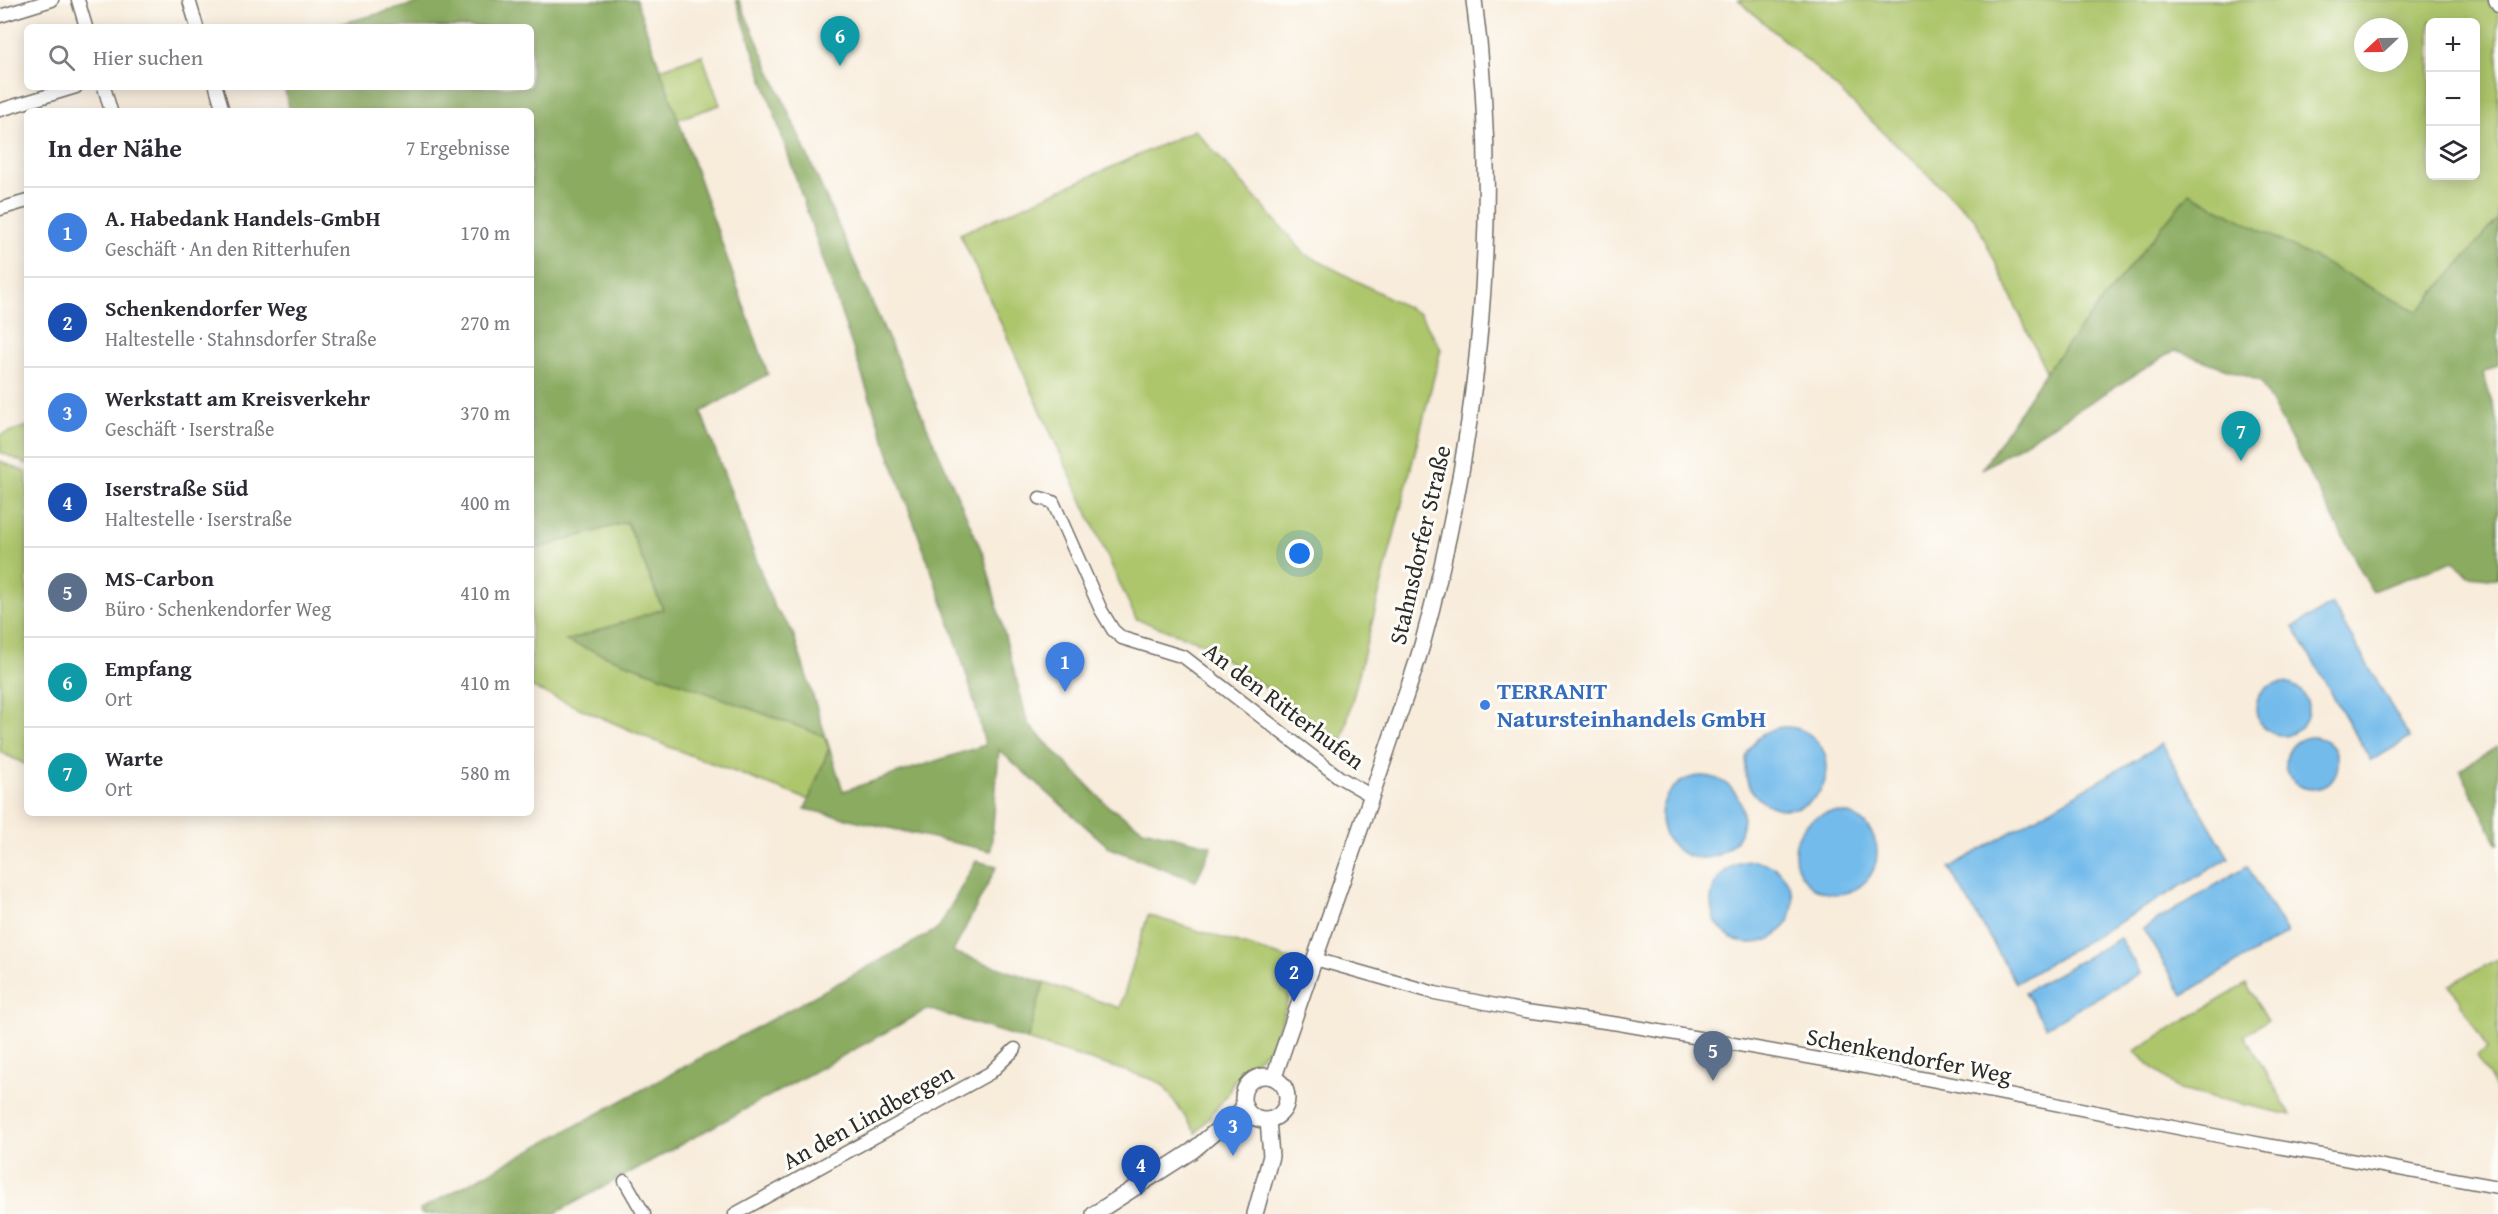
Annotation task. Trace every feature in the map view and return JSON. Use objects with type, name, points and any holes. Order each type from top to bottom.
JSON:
[{"type":"street","points":[[0,16],[52,0]]},
{"type":"street","points":[[78,0],[85,24]]},
{"type":"street","points":[[189,0],[196,24]]},
{"type":"street","name":"Stahnsdorfer Straße","points":[[1274,1077],[1421,648],[1440,578],[1457,501],[1478,356],[1485,225],[1483,88],[1474,0]]},
{"type":"street","points":[[2495,0],[2498,6]]},
{"type":"street","points":[[0,110],[66,90]]},
{"type":"street","points":[[105,90],[110,108]]},
{"type":"street","points":[[217,90],[222,108]]},
{"type":"street","points":[[0,209],[24,202]]},
{"type":"street","name":"An den Ritterhufen","points":[[1040,498],[1053,502],[1101,610],[1113,630],[1122,638],[1184,657],[1339,777],[1372,795]]},
{"type":"street","name":"Schenkendorfer Weg","points":[[1315,959],[1436,993],[1526,1011],[1619,1024],[1865,1067],[2179,1129],[2498,1187]]},
{"type":"street","name":"An den Lindbergen","points":[[735,1214],[990,1073],[1015,1049]]},
{"type":"street","points":[[1261,1076],[1274,1077],[1283,1086],[1287,1097],[1284,1110],[1268,1120],[1255,1117],[1245,1107],[1243,1094],[1249,1082],[1261,1076]]},
{"type":"street","points":[[1094,1214],[1192,1151],[1245,1107]]},
{"type":"street","points":[[1255,1214],[1271,1155],[1268,1120]]},
{"type":"street","points":[[625,1181],[644,1214]]},
{"type":"green space","points":[[429,0],[636,0],[768,374],[701,412],[774,607],[792,630],[843,791],[985,745],[954,635],[851,342],[736,0],[739,0],[984,556],[1028,724],[1109,807],[1143,829],[1212,846],[1196,881],[1110,848],[999,750],[991,851],[805,809],[829,749],[824,736],[566,641],[663,609],[627,522],[534,549],[534,108],[289,108],[285,90],[534,90],[534,24],[340,24]]},
{"type":"green space","points":[[1738,0],[2495,0],[2498,6],[2498,219],[2418,312],[2189,194],[2046,371],[1975,219],[1811,64]]},
{"type":"green space","points":[[702,55],[720,105],[678,119],[660,69]]},
{"type":"green space","points":[[1195,130],[1305,254],[1420,314],[1441,349],[1342,741],[1202,643],[1136,619],[960,234]]},
{"type":"green space","points":[[2189,193],[2418,312],[2498,219],[2498,365],[2483,373],[2498,421],[2498,579],[2469,576],[2453,561],[2372,591],[2260,381],[2175,350],[1982,469],[2046,371]]},
{"type":"green space","points":[[24,427],[24,463],[0,452],[0,435]]},
{"type":"green space","points":[[0,461],[24,472],[24,764],[0,752]]},
{"type":"green space","points":[[627,522],[663,610],[567,641],[825,736],[829,748],[809,800],[669,747],[534,688],[534,549]]},
{"type":"green space","points":[[2498,746],[2498,845],[2460,770]]},
{"type":"green space","points":[[976,861],[997,866],[953,952],[1044,983],[1027,1040],[928,1009],[554,1214],[421,1214],[420,1210],[938,929]]},
{"type":"green space","points":[[1148,915],[1290,959],[1297,967],[1283,1017],[1269,1048],[1233,1082],[1228,1094],[1196,1133],[1164,1086],[1154,1080],[1027,1040],[1044,983],[1120,1008]]},
{"type":"green space","points":[[2498,959],[2498,1094],[2477,1056],[2487,1049],[2450,984]]},
{"type":"green space","points":[[2246,984],[2268,1020],[2244,1035],[2291,1115],[2179,1090],[2134,1051]]},
{"type":"water","points":[[2332,604],[2410,738],[2371,761],[2293,627]]},
{"type":"water","points":[[2277,683],[2287,683],[2301,690],[2308,709],[2301,728],[2287,735],[2277,735],[2267,731],[2260,724],[2256,714],[2256,704],[2260,694],[2267,687]]},
{"type":"water","points":[[1786,727],[1802,730],[1815,739],[1824,752],[1827,768],[1824,784],[1815,797],[1802,806],[1786,809],[1770,806],[1757,797],[1748,784],[1745,768],[1748,752],[1757,739],[1770,730]]},
{"type":"water","points":[[2307,737],[2317,737],[2331,744],[2338,763],[2331,782],[2317,789],[2307,789],[2297,785],[2290,778],[2286,768],[2286,758],[2290,748],[2297,741]]},
{"type":"water","points":[[2162,744],[2229,858],[2016,983],[1949,868]]},
{"type":"water","points":[[1702,776],[1718,779],[1731,788],[1740,801],[1743,817],[1740,833],[1731,846],[1718,855],[1702,858],[1686,855],[1673,846],[1664,833],[1661,817],[1664,801],[1673,788],[1686,779]]},
{"type":"water","points":[[1836,812],[1852,815],[1865,824],[1874,837],[1877,853],[1874,869],[1865,882],[1852,891],[1836,894],[1820,891],[1807,882],[1798,869],[1795,853],[1798,837],[1807,824],[1820,815]]},
{"type":"water","points":[[1752,861],[1768,864],[1781,873],[1790,886],[1793,902],[1790,918],[1781,931],[1768,940],[1752,943],[1736,940],[1723,931],[1714,918],[1711,902],[1714,886],[1723,873],[1736,864]]},
{"type":"water","points":[[2247,866],[2287,933],[2183,995],[2143,929]]},
{"type":"water","points":[[2120,938],[2140,973],[2046,1027],[2025,992]]},
{"type":"place","name":"Empfang","points":[[840,66]]},
{"type":"place","name":"Warte","points":[[2241,461]]},
{"type":"place","name":"A. Habedank Handels-GmbH","points":[[1065,692]]},
{"type":"place","name":"TERRANIT Natursteinhandels GmbH","points":[[1485,705]]},
{"type":"place","name":"Schenkendorfer Weg","points":[[1294,1002]]},
{"type":"place","name":"MS-Carbon","points":[[1713,1081]]},
{"type":"place","name":"Werkstatt am Kreisverkehr","points":[[1233,1156]]},
{"type":"place","name":"Iserstraße Süd","points":[[1141,1195]]}]
